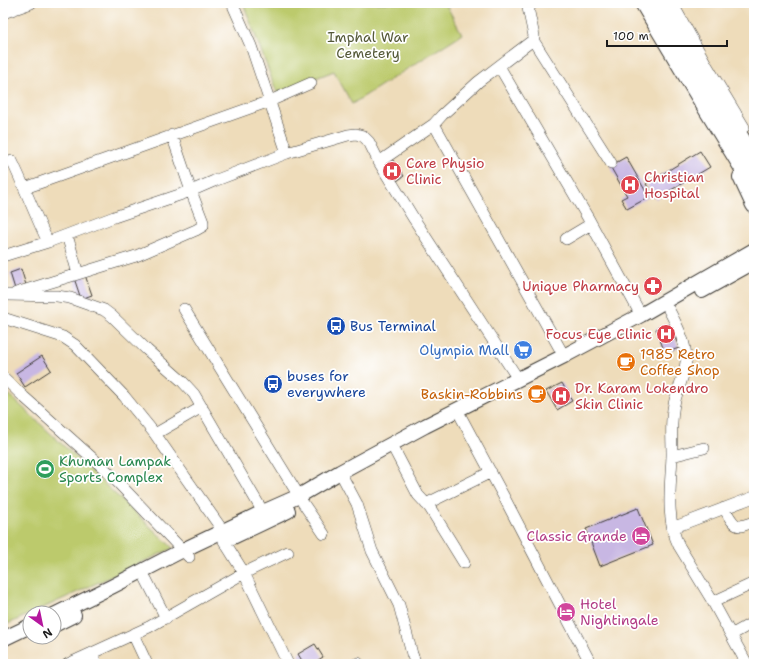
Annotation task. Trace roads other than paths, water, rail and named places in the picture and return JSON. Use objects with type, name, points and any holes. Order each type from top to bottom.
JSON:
[{"type":"highway","points":[[643,3],[698,97],[748,150]]},
{"type":"highway","points":[[658,3],[748,150],[754,187]]},
{"type":"highway","points":[[748,150],[742,180],[754,205]]},
{"type":"main road","points":[[342,475],[395,452],[461,417],[518,379],[641,314],[754,250]]},
{"type":"main road","points":[[223,536],[264,523],[425,426],[569,364],[754,262]]},
{"type":"main road","points":[[62,611],[223,536],[263,512],[301,500]]},
{"type":"main road","points":[[62,622],[149,585],[186,553]]},
{"type":"main road","points":[[3,639],[22,630]]},
{"type":"main road","points":[[3,650],[22,641]]},
{"type":"street","points":[[3,13],[31,3]]},
{"type":"street","points":[[232,3],[251,46],[287,153]]},
{"type":"street","points":[[533,3],[528,8],[534,36],[533,40],[611,163]]},
{"type":"street","points":[[672,3],[706,64],[748,150]]},
{"type":"street","points":[[379,162],[434,124],[478,82],[533,40]]},
{"type":"street","points":[[499,66],[591,224],[641,314]]},
{"type":"street","points":[[25,188],[270,100],[311,83]]},
{"type":"street","points":[[434,124],[564,356]]},
{"type":"street","points":[[3,256],[48,242],[114,217],[190,191],[287,153],[356,134],[363,136],[369,142],[379,162],[414,220],[518,379]]},
{"type":"street","points":[[5,296],[136,256],[203,226],[203,222],[190,191],[172,135]]},
{"type":"street","points":[[12,161],[48,242]]},
{"type":"street","points":[[566,239],[591,224]]},
{"type":"street","points":[[66,235],[78,274]]},
{"type":"street","points":[[5,296],[57,296],[70,298],[104,310],[112,316],[194,394],[263,512]]},
{"type":"street","points":[[184,309],[301,500],[324,534]]},
{"type":"street","points":[[669,310],[684,342],[686,362],[672,413],[670,500],[672,528],[679,546],[731,635],[749,661]]},
{"type":"street","points":[[3,318],[62,338],[75,345],[124,396],[155,434],[223,536],[241,568],[288,664]]},
{"type":"street","points":[[3,377],[107,471],[186,553]]},
{"type":"street","points":[[155,434],[202,407]]},
{"type":"street","points":[[461,417],[591,664]]},
{"type":"street","points":[[672,456],[704,448]]},
{"type":"street","points":[[395,452],[418,495],[430,508],[464,563]]},
{"type":"street","points":[[426,504],[491,472]]},
{"type":"street","points":[[342,475],[357,504],[372,551],[399,605],[416,664]]},
{"type":"street","points":[[672,528],[754,496]]},
{"type":"street","points":[[724,508],[734,524],[737,526],[754,522]]},
{"type":"street","points":[[68,664],[166,618],[241,568],[288,552]]},
{"type":"street","points":[[713,602],[754,583]]},
{"type":"street","points":[[149,585],[166,618]]},
{"type":"street","points":[[731,635],[754,622]]},
{"type":"street","points":[[133,634],[147,664]]},
{"type":"street","points":[[92,653],[96,664]]},
{"type":"place","name":"Care Physio Clinic","points":[[392,171]]},
{"type":"place","name":"Christian Hospital","points":[[630,185]]},
{"type":"place","name":"Unique Pharmacy","points":[[653,286]]},
{"type":"place","name":"Bus Terminal","points":[[336,326]]},
{"type":"place","name":"Focus Eye Clinic","points":[[666,334]]},
{"type":"place","name":"Olympia Mall","points":[[523,350]]},
{"type":"place","name":"1985 Retro Coffee Shop","points":[[626,362]]},
{"type":"place","name":"buses for everywhere","points":[[273,384]]},
{"type":"place","name":"Baskin-Robbins","points":[[537,394]]},
{"type":"place","name":"Dr. Karam Lokendro Skin Clinic","points":[[561,396]]},
{"type":"place","name":"Khuman Lampak Sports Complex","points":[[45,469]]},
{"type":"place","name":"Classic Grande","points":[[641,536]]},
{"type":"place","name":"Hotel Nightingale","points":[[566,612]]},
{"type":"park label","name":"Imphal War Cemetery","points":[[368,46]]}]
